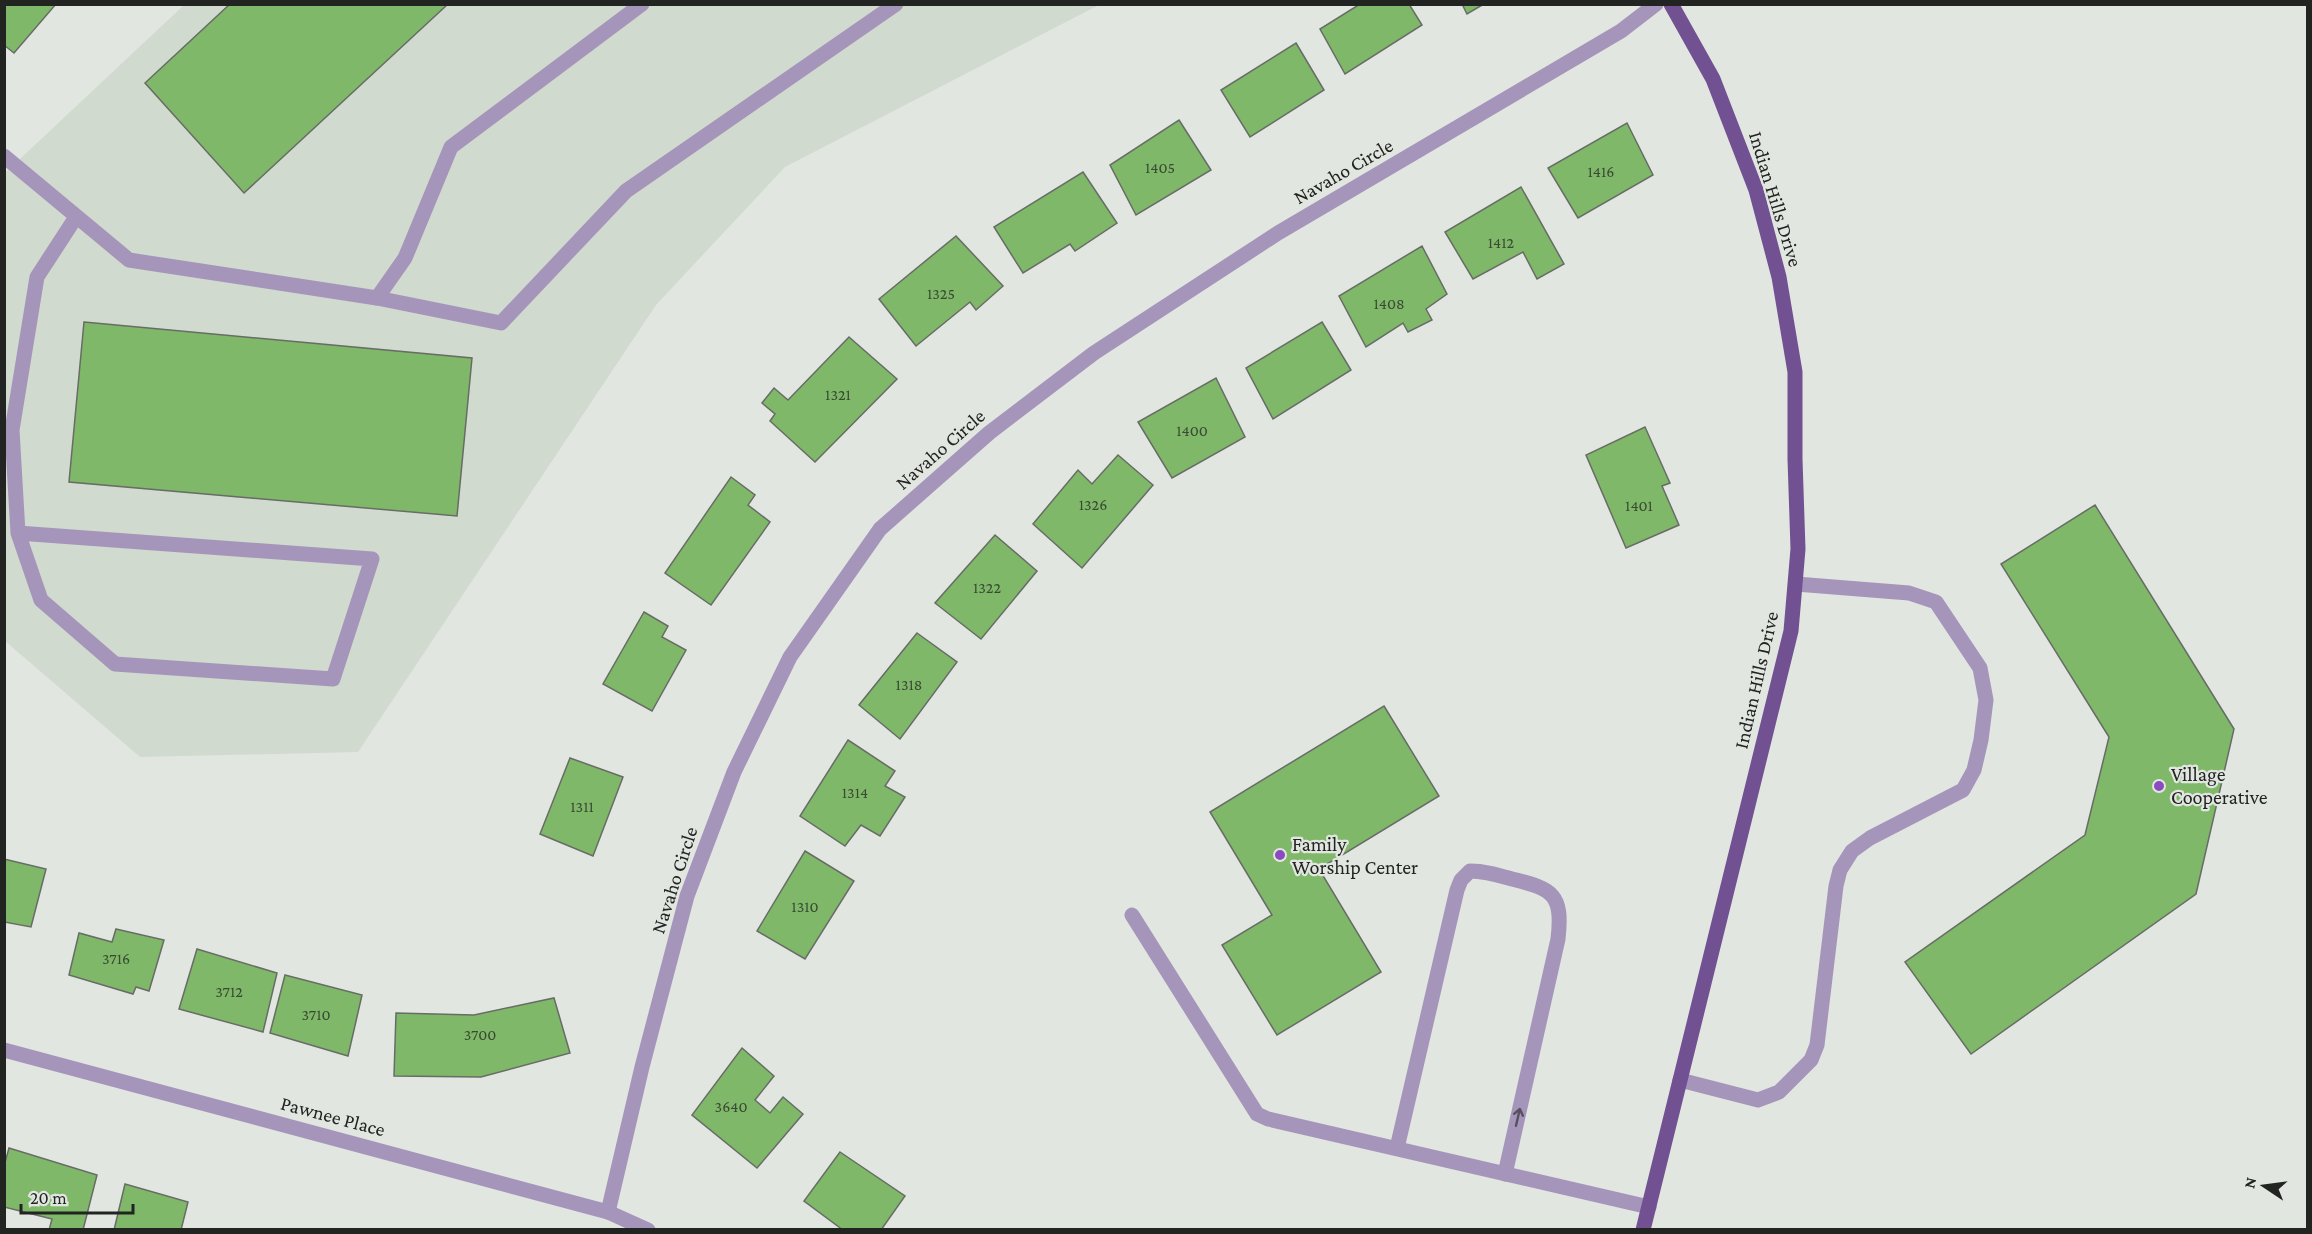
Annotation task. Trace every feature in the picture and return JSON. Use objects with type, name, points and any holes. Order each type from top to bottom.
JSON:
[{"type":"main road","name":"Indian Hills Drive","points":[[1643,1230],[1791,631],[1798,549],[1795,372],[1779,277],[1756,190],[1713,79],[1671,4]]},
{"type":"street","points":[[377,297],[405,258],[451,147],[642,4]]},
{"type":"street","points":[[4,156],[129,260],[377,297],[501,323],[626,191],[896,4]]},
{"type":"street","name":"Navaho Circle","points":[[608,1212],[642,1067],[687,896],[734,772],[790,657],[880,529],[989,433],[1094,353],[1278,233],[1621,31],[1656,4]]},
{"type":"street","points":[[18,533],[372,559],[333,679],[116,664],[41,600],[18,533],[12,430],[37,278],[76,217]]},
{"type":"street","points":[[1680,1080],[1758,1100],[1779,1092],[1811,1060],[1817,1045],[1836,886],[1840,870],[1852,851],[1870,838],[1963,790],[1974,770],[1986,700],[1980,668],[1936,602],[1909,592],[1796,584]]},
{"type":"street","points":[[1397,1149],[1457,890],[1461,880],[1470,871],[1481,871],[1542,886],[1552,894],[1557,904],[1560,921],[1558,939],[1505,1174]]},
{"type":"street","points":[[1132,915],[1257,1114],[1268,1119],[1648,1207]]},
{"type":"street","name":"Pawnee Place","points":[[4,1050],[608,1212],[648,1230]]},
{"type":"shaded area","points":[[184,5],[1099,5],[785,167],[656,305],[358,752],[140,757],[5,641],[5,173]]},
{"type":"building","points":[[4,4],[56,4],[14,53],[4,45]]},
{"type":"building","points":[[230,4],[448,4],[244,193],[145,83]]},
{"type":"building","points":[[1360,4],[1409,4],[1422,25],[1345,74],[1320,29]]},
{"type":"building","points":[[1462,4],[1484,4],[1467,14]]},
{"type":"building","points":[[1296,43],[1324,90],[1250,137],[1221,90]]},
{"type":"building","points":[[1179,120],[1211,170],[1136,215],[1110,165]]},
{"type":"building","points":[[1627,123],[1653,175],[1578,218],[1548,168]]},
{"type":"building","points":[[1083,172],[1117,223],[1075,251],[1070,244],[1023,273],[994,227]]},
{"type":"building","points":[[1521,187],[1564,264],[1537,279],[1523,252],[1473,279],[1445,232]]},
{"type":"building","points":[[956,236],[1003,286],[976,310],[970,302],[916,346],[879,299]]},
{"type":"building","points":[[1422,246],[1447,294],[1426,309],[1432,320],[1408,332],[1403,323],[1366,347],[1339,296]]},
{"type":"building","points":[[84,322],[472,358],[457,516],[69,482]]},
{"type":"building","points":[[1322,322],[1351,370],[1273,419],[1246,368]]},
{"type":"building","points":[[849,337],[897,379],[815,462],[770,421],[775,414],[762,403],[774,388],[788,400]]},
{"type":"building","points":[[1216,378],[1245,437],[1172,478],[1138,422]]},
{"type":"building","points":[[1645,427],[1670,483],[1662,486],[1679,525],[1626,548],[1586,455]]},
{"type":"building","points":[[1118,455],[1153,485],[1082,568],[1033,524],[1078,470],[1092,484]]},
{"type":"building","points":[[731,477],[755,495],[748,505],[770,522],[711,605],[665,573]]},
{"type":"building","name":"Village Cooperative","points":[[2095,505],[2234,729],[2196,894],[1971,1054],[1905,962],[2085,835],[2109,737],[2001,564]]},
{"type":"building","points":[[995,535],[1037,571],[981,639],[935,603]]},
{"type":"building","points":[[644,612],[668,626],[662,637],[686,650],[652,711],[603,684]]},
{"type":"building","points":[[917,633],[957,662],[900,739],[859,705]]},
{"type":"building","points":[[1384,706],[1439,796],[1319,869],[1381,972],[1277,1035],[1222,945],[1272,915],[1210,812]]},
{"type":"building","points":[[848,740],[895,771],[885,786],[905,797],[880,836],[861,825],[845,846],[800,816]]},
{"type":"building","points":[[570,758],[623,777],[593,856],[540,834]]},
{"type":"building","points":[[805,851],[854,881],[805,959],[757,931]]},
{"type":"building","points":[[4,859],[46,869],[31,927],[4,922]]},
{"type":"building","points":[[116,929],[164,940],[149,991],[136,987],[133,994],[69,975],[79,933],[112,942]]},
{"type":"building","points":[[197,949],[277,973],[263,1032],[179,1009]]},
{"type":"building","points":[[285,975],[362,995],[348,1056],[270,1033]]},
{"type":"building","points":[[554,998],[570,1053],[481,1077],[394,1076],[396,1013],[474,1015]]},
{"type":"building","points":[[742,1048],[774,1076],[755,1100],[770,1113],[783,1097],[803,1114],[757,1168],[692,1115]]},
{"type":"building","points":[[9,1148],[97,1175],[83,1230],[49,1230],[52,1219],[4,1207],[4,1166]]},
{"type":"building","points":[[840,1152],[905,1196],[881,1230],[843,1230],[804,1201]]},
{"type":"building","points":[[125,1184],[188,1202],[181,1230],[114,1230]]},
{"type":"place","name":"Village Cooperative","points":[[2159,786]]},
{"type":"place","name":"Family Worship Center","points":[[1280,855]]}]
